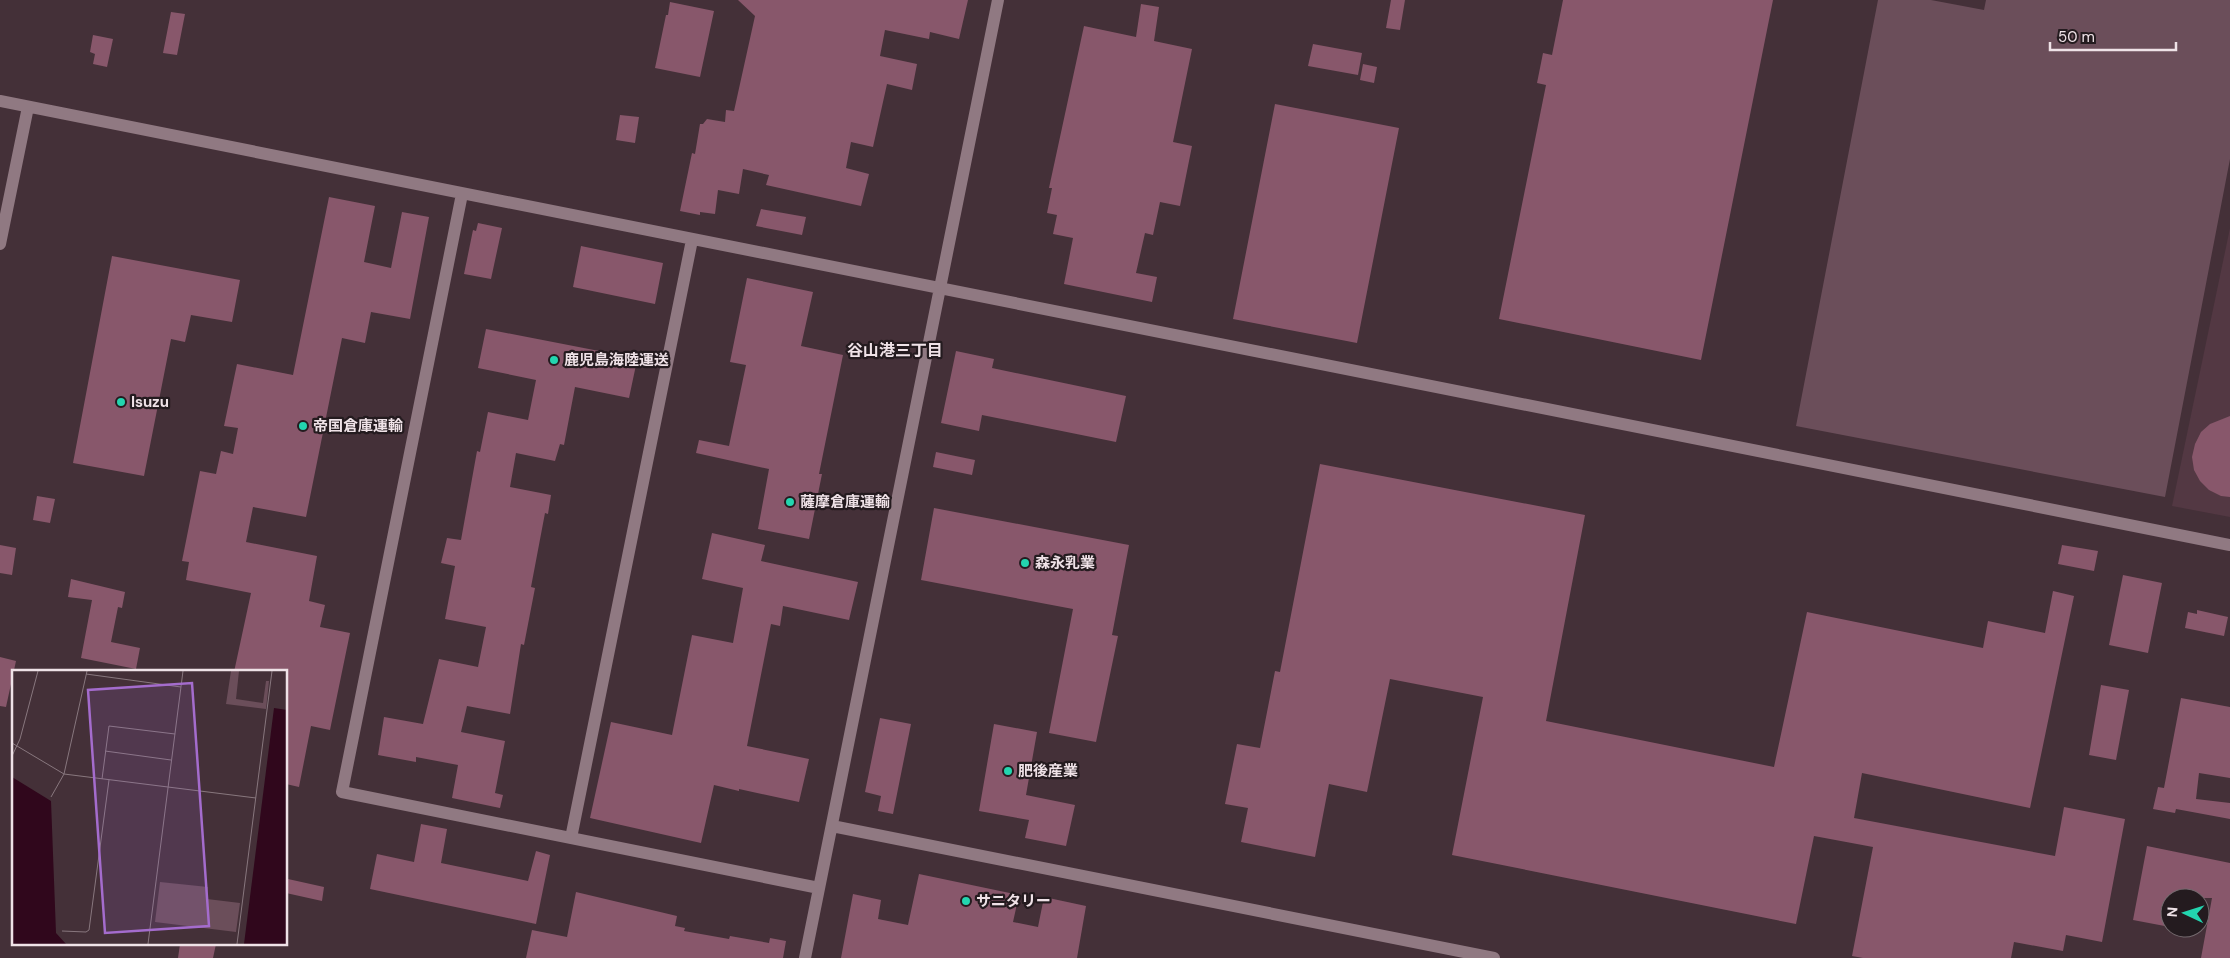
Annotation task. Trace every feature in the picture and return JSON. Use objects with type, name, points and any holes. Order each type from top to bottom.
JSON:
[{"type":"street","points":[[805,958],[998,0]]},
{"type":"street","points":[[0,101],[2230,546]]},
{"type":"street","points":[[0,244],[28,107]]},
{"type":"street","points":[[462,194],[342,792],[819,888]]},
{"type":"street","points":[[571,838],[692,240]]},
{"type":"street","points":[[832,826],[1494,958]]},
{"type":"shaded area","points":[[1878,0],[1931,0],[1984,10],[1986,0],[2230,0],[2230,159],[2165,497],[1796,426]]},
{"type":"shaded area","points":[[2230,228],[2230,517],[2172,506]]},
{"type":"building","points":[[738,0],[968,0],[959,39],[930,32],[929,39],[885,30],[880,56],[917,64],[912,90],[887,84],[873,147],[851,142],[846,168],[869,174],[861,206],[766,185],[769,175],[743,169],[739,194],[718,190],[715,214],[700,212],[700,215],[680,211],[692,153],[695,154],[700,124],[703,124],[707,119],[725,122],[726,110],[734,111],[755,16]]},
{"type":"building","points":[[1391,0],[1405,0],[1400,30],[1386,28]]},
{"type":"building","points":[[1563,0],[1773,0],[1701,360],[1499,319],[1546,85],[1537,83],[1543,53],[1552,55]]},
{"type":"building","points":[[670,2],[714,11],[700,77],[655,68]]},
{"type":"building","points":[[1141,4],[1159,7],[1154,41],[1192,49],[1173,142],[1192,146],[1180,206],[1160,202],[1153,235],[1145,233],[1136,273],[1157,277],[1152,302],[1064,284],[1073,238],[1053,234],[1057,215],[1047,213],[1052,188],[1049,188],[1084,26],[1136,37]]},
{"type":"building","points":[[171,12],[185,14],[177,55],[163,53]]},
{"type":"building","points":[[93,35],[113,39],[107,67],[93,64],[95,54],[90,52]]},
{"type":"building","points":[[1313,44],[1362,53],[1358,75],[1308,66]]},
{"type":"building","points":[[1363,64],[1377,67],[1374,83],[1360,80]]},
{"type":"building","points":[[1275,104],[1399,128],[1357,343],[1233,319]]},
{"type":"building","points":[[620,115],[639,117],[635,143],[616,140]]},
{"type":"building","points":[[329,197],[375,206],[364,262],[391,268],[402,212],[429,217],[410,319],[371,312],[365,343],[342,338],[306,517],[253,507],[246,542],[317,556],[309,601],[325,605],[320,627],[350,633],[330,730],[311,726],[299,787],[288,784],[288,670],[234,670],[251,593],[186,580],[189,562],[182,561],[200,471],[216,474],[221,451],[233,454],[238,428],[224,426],[237,364],[293,375]]},
{"type":"building","points":[[761,209],[806,217],[802,235],[756,226]]},
{"type":"building","points":[[478,223],[502,228],[491,279],[464,274],[473,230],[476,231]]},
{"type":"building","points":[[581,246],[663,263],[655,304],[573,287]]},
{"type":"building","name":"Isuzu","points":[[112,256],[240,280],[232,322],[191,315],[185,342],[171,339],[144,476],[73,463]]},
{"type":"building","points":[[747,278],[813,292],[801,346],[843,355],[819,474],[822,474],[809,539],[758,529],[769,469],[696,453],[699,440],[729,446],[746,365],[730,362]]},
{"type":"building","points":[[486,329],[630,357],[629,364],[636,365],[629,398],[575,387],[564,445],[560,444],[555,461],[516,453],[510,487],[551,495],[548,514],[545,513],[531,587],[535,588],[524,645],[521,644],[510,714],[467,706],[461,732],[505,741],[495,793],[503,795],[500,808],[452,798],[458,765],[416,757],[416,762],[378,755],[384,717],[423,724],[439,659],[478,667],[486,627],[445,619],[455,566],[441,563],[447,538],[461,540],[477,451],[480,452],[488,412],[528,420],[536,380],[478,368]]},
{"type":"building","points":[[956,351],[994,359],[992,368],[1126,396],[1116,442],[982,415],[979,431],[941,423]]},
{"type":"building","points":[[2230,416],[2230,497],[2221,496],[2209,490],[2200,481],[2194,470],[2192,457],[2195,444],[2201,432],[2210,424]]},
{"type":"building","points":[[936,452],[975,460],[972,475],[933,467]]},
{"type":"building","points":[[1320,464],[1585,515],[1546,721],[1774,767],[1807,612],[1983,648],[1988,621],[2045,633],[2053,591],[2074,596],[2030,808],[1862,773],[1854,818],[2055,856],[2064,807],[2125,819],[2102,942],[2066,935],[2063,951],[2014,942],[2011,958],[1863,958],[1852,956],[1873,847],[1814,836],[1796,924],[1452,855],[1483,697],[1390,679],[1367,792],[1329,784],[1315,857],[1241,842],[1248,808],[1225,804],[1237,744],[1260,748],[1275,671],[1280,672]]},
{"type":"building","points":[[37,496],[55,499],[50,523],[33,520]]},
{"type":"building","name":"森永乳業","points":[[934,508],[1129,545],[1112,635],[1118,636],[1096,742],[1049,733],[1073,609],[921,580]]},
{"type":"building","points":[[712,533],[765,545],[761,561],[858,582],[849,620],[783,606],[780,626],[771,624],[747,746],[809,759],[799,802],[714,785],[701,843],[590,818],[611,722],[672,735],[692,635],[733,643],[743,588],[702,579]]},
{"type":"building","points":[[0,545],[16,548],[12,575],[0,573]]},
{"type":"building","points":[[2062,545],[2098,551],[2094,571],[2058,564]]},
{"type":"building","points":[[2123,575],[2162,583],[2148,653],[2109,645]]},
{"type":"building","points":[[71,579],[125,592],[122,608],[118,607],[111,642],[140,648],[136,669],[81,658],[92,600],[68,597]]},
{"type":"building","points":[[2197,610],[2228,617],[2224,636],[2185,628],[2188,612],[2197,614]]},
{"type":"building","points":[[0,657],[16,661],[14,670],[12,670],[12,679],[6,707],[0,706]]},
{"type":"building","points":[[2101,685],[2129,690],[2116,760],[2089,755]]},
{"type":"building","points":[[2181,698],[2230,707],[2230,778],[2199,773],[2196,799],[2230,803],[2230,819],[2176,809],[2175,813],[2153,809],[2158,787],[2164,788]]},
{"type":"building","points":[[880,718],[911,724],[893,814],[878,811],[881,796],[865,792]]},
{"type":"building","name":"肥後産業","points":[[994,724],[1037,732],[1026,795],[1075,805],[1066,846],[1025,838],[1029,820],[979,811]]},
{"type":"building","points":[[421,824],[447,829],[441,863],[528,881],[536,851],[550,855],[536,924],[370,889],[377,854],[414,862]]},
{"type":"building","points":[[2147,846],[2230,863],[2230,958],[2201,958],[2205,938],[2210,938],[2212,898],[2210,898],[2210,888],[2160,888],[2160,925],[2133,920]]},
{"type":"building","points":[[919,874],[1019,895],[1013,922],[1038,927],[1044,897],[1086,906],[1077,958],[841,958],[853,894],[881,900],[878,919],[908,925]]},
{"type":"building","points":[[288,879],[324,887],[322,901],[288,893]]},
{"type":"building","points":[[576,892],[677,916],[675,926],[685,928],[684,931],[729,939],[730,936],[769,943],[770,938],[786,941],[783,958],[526,958],[532,930],[567,937]]},
{"type":"building","points":[[180,946],[216,946],[213,958],[178,958]]},
{"type":"place","name":"鹿児島海陸運送","points":[[554,360]]},
{"type":"place","name":"Isuzu","points":[[121,402]]},
{"type":"place","name":"帝国倉庫運輸","points":[[303,426]]},
{"type":"place","name":"薩摩倉庫運輸","points":[[790,502]]},
{"type":"place","name":"森永乳業","points":[[1025,563]]},
{"type":"place","name":"肥後産業","points":[[1008,771]]},
{"type":"place","name":"サニタリー","points":[[966,901]]},
{"type":"district","name":"谷山港三丁目","points":[[895,350]]}]
